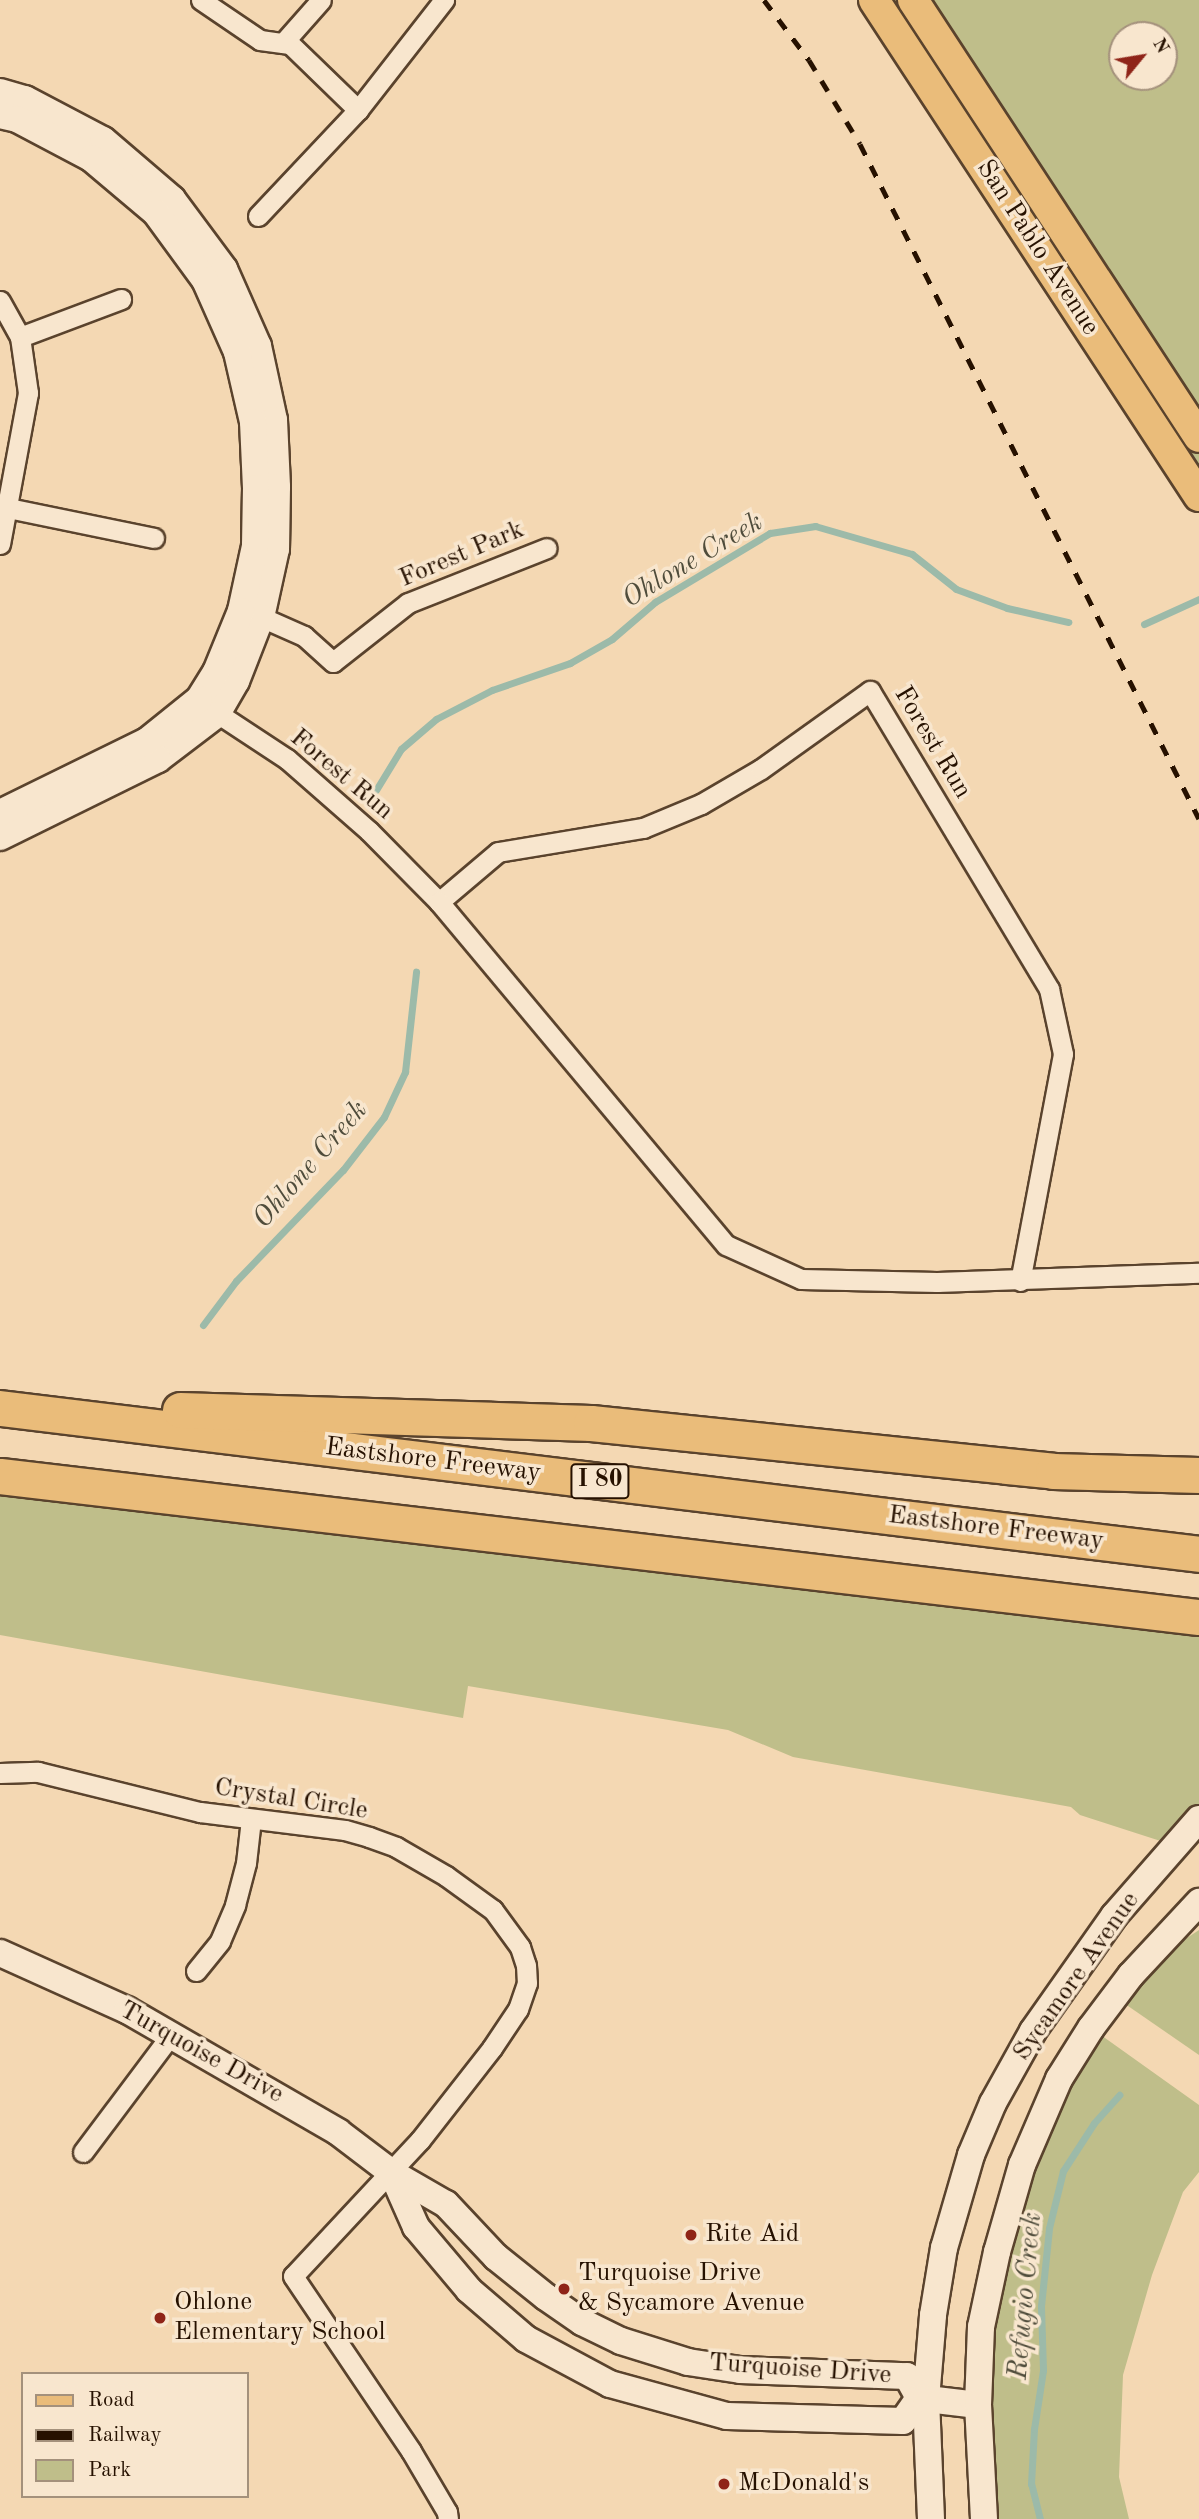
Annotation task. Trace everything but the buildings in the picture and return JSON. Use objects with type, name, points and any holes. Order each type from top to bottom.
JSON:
[{"type":"highway","points":[[0,1406],[591,1423],[1054,1471],[1199,1475]]},
{"type":"highway","name":"Eastshore Freeway","points":[[0,1406],[1199,1554]]},
{"type":"highway","points":[[0,1476],[1198,1617]]},
{"type":"main road","name":"San Pablo Avenue","points":[[874,0],[1199,496]]},
{"type":"main road","name":"San Pablo Avenue","points":[[913,0],[1199,437]]},
{"type":"street","points":[[201,0],[260,40],[290,44],[358,110]]},
{"type":"street","points":[[283,43],[321,0]]},
{"type":"street","points":[[258,216],[358,110],[444,0]]},
{"type":"street","points":[[0,92],[25,99],[103,140],[172,199],[223,269],[258,346],[274,419],[276,549],[261,617],[236,681],[158,759],[0,836]]},
{"type":"street","points":[[0,114],[17,119],[91,158],[156,213],[205,280],[237,352],[253,422],[255,546],[241,611],[216,672],[208,707],[147,741],[0,813]]},
{"type":"street","points":[[20,337],[121,299]]},
{"type":"street","points":[[0,300],[20,337],[28,393],[0,544]]},
{"type":"street","points":[[8,508],[154,538]]},
{"type":"street","name":"Forest Park","points":[[261,617],[303,636],[334,662],[408,603],[547,548]]},
{"type":"street","name":"Forest Run","points":[[439,902],[498,852],[643,828],[701,804],[761,769],[870,691],[1049,989],[1063,1054],[1020,1281]]},
{"type":"street","name":"Forest Run","points":[[208,707],[287,760],[369,831],[439,902],[726,1245],[801,1279],[1020,1281],[1199,1273]]},
{"type":"street","name":"Crystal Circle","points":[[0,1773],[38,1772],[143,1800],[251,1819],[345,1830],[396,1847],[446,1876],[493,1910],[520,1947],[526,1965],[527,1983],[518,2009],[444,2113],[392,2173],[293,2276],[411,2451],[447,2512],[447,2519]]},
{"type":"street","points":[[196,1971],[220,1941],[235,1905],[246,1863],[251,1819]]},
{"type":"street","name":"Sycamore Avenue","points":[[931,2519],[923,2398],[944,2248],[971,2155],[993,2103],[1032,2031],[1114,1916],[1199,1819]]},
{"type":"street","name":"Sycamore Avenue","points":[[984,2519],[978,2405],[981,2328],[997,2252],[1023,2165],[1059,2078],[1131,1975],[1199,1902]]},
{"type":"street","name":"Turquoise Drive","points":[[0,1953],[104,1999],[338,2132],[392,2173],[446,2204],[496,2257],[546,2297],[582,2322],[621,2341],[688,2362],[740,2370],[907,2376],[923,2398],[978,2405]]},
{"type":"street","points":[[83,2152],[171,2035]]},
{"type":"street","name":"Turquoise Drive","points":[[392,2173],[416,2227],[469,2290],[526,2339],[610,2384],[727,2416],[903,2421],[923,2398]]},
{"type":"green space","points":[[884,0],[1199,0],[1199,472]]},
{"type":"green space","points":[[0,1476],[1199,1617],[1199,1819],[1176,1846],[1080,1815],[1071,1807],[793,1757],[728,1730],[468,1686],[463,1718],[0,1635]]},
{"type":"green space","points":[[1199,1930],[1199,2055],[1115,1997],[1131,1975]]},
{"type":"green space","points":[[1091,2028],[1199,2105],[1199,2172],[1183,2192],[1152,2275],[1123,2375],[1119,2477],[1129,2519],[984,2519],[997,2252]]},
{"type":"waterway","name":"Ohlone Creek","points":[[376,790],[401,749],[436,719],[492,690],[570,663],[612,639],[655,602],[770,533],[815,526],[912,554],[956,589],[1007,608],[1068,622]]},
{"type":"waterway","name":"Ohlone Creek","points":[[1144,624],[1199,599]]},
{"type":"waterway","name":"Ohlone Creek","points":[[203,1325],[236,1281],[343,1170],[384,1117],[405,1072],[416,972]]},
{"type":"waterway","name":"Refugio Creek","points":[[1040,2519],[1031,2484],[1034,2429],[1043,2370],[1041,2306],[1049,2228],[1063,2171],[1094,2123],[1119,2095]]},
{"type":"railway","points":[[764,0],[809,60],[860,144],[1199,819]]},
{"type":"place","name":"Rite Aid","points":[[691,2235]]},
{"type":"place","name":"Turquoise Drive & Sycamore Avenue","points":[[564,2289]]},
{"type":"place","name":"Ohlone Elementary School","points":[[160,2318]]},
{"type":"place","name":"McDonald's","points":[[724,2484]]}]
